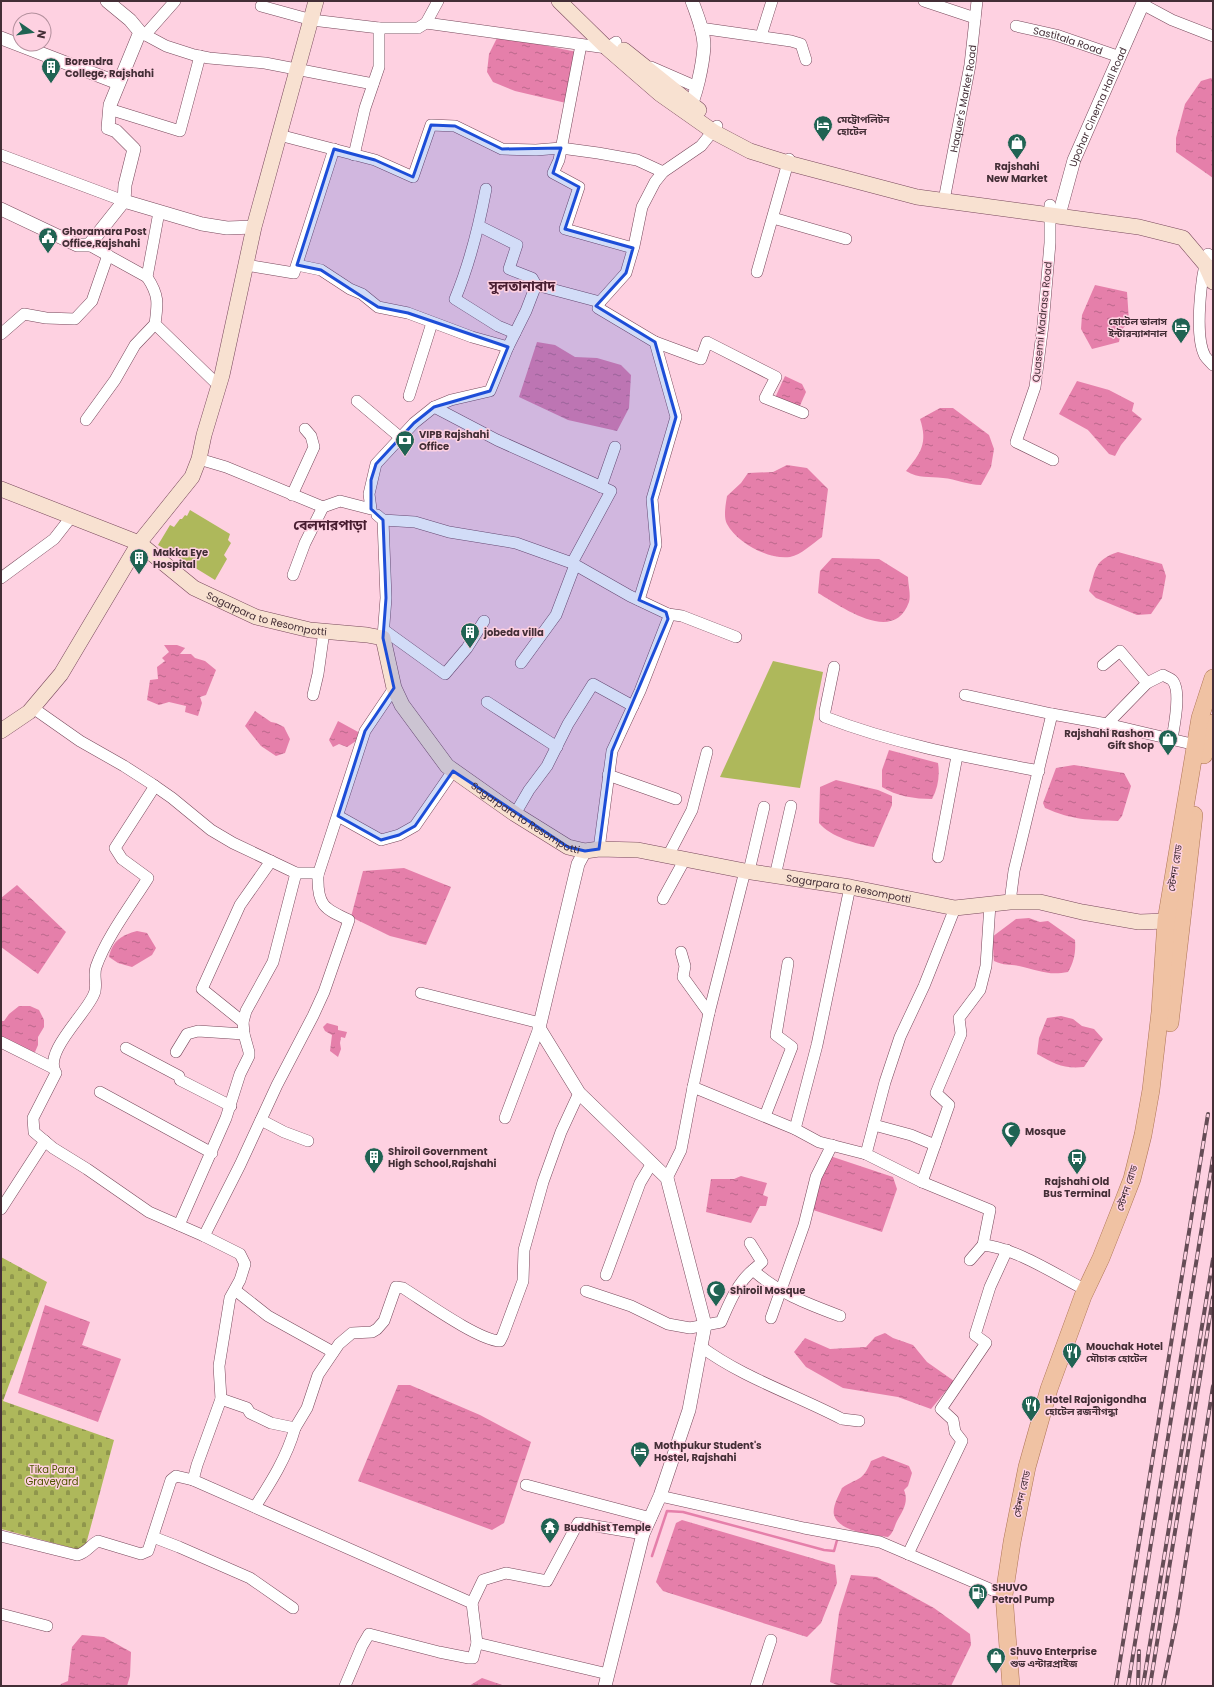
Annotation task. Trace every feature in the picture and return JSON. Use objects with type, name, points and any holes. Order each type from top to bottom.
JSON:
[{"type":"main road","points":[[1,731],[29,712],[61,674],[139,543],[192,477],[200,459],[204,435],[219,386],[254,228],[316,1]]},
{"type":"main road","points":[[559,1],[611,45],[660,94],[690,109]]},
{"type":"main road","points":[[574,1],[611,45],[642,64],[690,109],[716,129],[752,147],[788,161],[917,197],[1140,218],[1166,223],[1186,233],[1209,261],[1213,282]]},
{"type":"main road","points":[[788,161],[917,193],[945,195],[1055,210]]},
{"type":"main road","name":"Sagarpara to Resompotti","points":[[1,488],[139,543],[194,588],[256,617],[310,630],[367,635],[383,634],[394,688],[402,705],[447,766],[514,814],[568,847],[592,850],[638,850],[775,876],[850,887],[955,908],[1010,902],[1040,902],[1082,912],[1139,922],[1166,922]]},
{"type":"main road","name":"স্টেশন রোড","points":[[1011,1686],[1004,1595],[1012,1542],[1027,1467],[1049,1389],[1069,1331],[1101,1258],[1132,1179],[1151,1090],[1160,1012],[1166,922],[1200,718],[1213,678]]},
{"type":"main road","name":"স্টেশন রোড","points":[[1021,1686],[1014,1606],[1024,1528],[1040,1453],[1057,1395],[1144,1173],[1159,1104],[1183,922],[1195,807],[1205,749],[1213,723]]},
{"type":"street","points":[[107,1],[130,20],[143,34],[166,46],[200,56],[265,63],[373,84]]},
{"type":"street","points":[[89,245],[124,201],[125,186],[134,149],[116,131],[108,128],[109,109],[118,83],[143,34],[175,1]]},
{"type":"street","points":[[261,6],[312,20],[379,28],[418,28],[426,23],[438,1]]},
{"type":"street","points":[[690,109],[697,87],[704,46],[698,18],[692,1]]},
{"type":"street","points":[[761,36],[772,1]]},
{"type":"street","points":[[924,1],[975,18]]},
{"type":"street","name":"Haquer's Market Road","points":[[945,195],[970,66],[978,1]]},
{"type":"street","points":[[1143,3],[1172,20],[1213,36]]},
{"type":"street","name":"Upohar Cinema Hall Road","points":[[1055,210],[1074,160],[1143,3]]},
{"type":"street","points":[[426,23],[581,45],[611,45]]},
{"type":"street","name":"Sastitala Road","points":[[1016,26],[1056,35],[1120,57]]},
{"type":"street","points":[[354,155],[379,67],[379,28]]},
{"type":"street","points":[[700,28],[761,36],[801,44],[806,60]]},
{"type":"street","points":[[1,38],[118,83]]},
{"type":"street","points":[[581,45],[559,160],[553,173],[579,187],[565,229],[633,248]]},
{"type":"street","points":[[109,109],[180,131],[200,56]]},
{"type":"street","points":[[642,64],[697,87]]},
{"type":"street","points":[[279,135],[375,160],[413,177],[431,125],[455,126],[502,149],[536,150],[561,148],[598,153],[637,160],[663,172]]},
{"type":"street","points":[[716,129],[701,146],[663,172],[655,182],[642,207],[626,273],[600,302],[598,308],[655,342],[701,358],[708,342],[776,377],[765,398],[803,413]]},
{"type":"street","points":[[246,265],[294,274],[334,149]]},
{"type":"street","points":[[1,154],[124,201],[159,212],[202,224],[227,228],[254,228]]},
{"type":"street","points":[[757,272],[788,161]]},
{"type":"street","points":[[486,189],[479,226],[463,280],[455,299],[498,326],[515,332]]},
{"type":"street","points":[[1,209],[77,245],[89,245],[147,277],[154,287],[158,304],[155,324],[135,345],[114,380],[86,420]]},
{"type":"street","name":"Quasemi Madrasa Road","points":[[1053,460],[1016,442],[1035,387],[1043,325],[1050,243],[1055,210]]},
{"type":"street","points":[[147,277],[159,212]]},
{"type":"street","points":[[773,218],[846,239]]},
{"type":"street","points":[[479,226],[517,245],[509,269],[532,278],[536,285],[600,302]]},
{"type":"street","points":[[1,334],[24,314],[46,318],[75,319],[92,301],[108,255]]},
{"type":"street","points":[[1209,261],[1200,299],[1200,342],[1205,356],[1213,365]]},
{"type":"street","points":[[296,265],[321,270],[350,289],[362,294],[378,306],[408,313],[508,347]]},
{"type":"street","points":[[371,509],[369,494],[376,464],[414,423],[434,407],[451,400],[490,391],[536,285]]},
{"type":"street","points":[[409,396],[432,322]]},
{"type":"street","points":[[155,324],[219,386]]},
{"type":"street","points":[[639,600],[656,546],[652,498],[676,418],[655,342]]},
{"type":"street","points":[[357,401],[401,438]]},
{"type":"street","points":[[434,407],[497,440],[611,491],[574,564],[556,615],[521,663]]},
{"type":"street","points":[[292,495],[314,447],[311,436],[305,429]]},
{"type":"street","points":[[601,487],[615,447]]},
{"type":"street","points":[[200,459],[226,467],[323,507]]},
{"type":"street","points":[[293,576],[308,537],[323,507],[340,500],[371,509],[383,520],[415,522],[449,532],[516,543],[574,564],[630,596],[668,614],[682,616],[736,637]]},
{"type":"street","points":[[1,578],[54,539],[72,516]]},
{"type":"street","points":[[383,520],[386,598],[383,634],[445,674],[467,648],[484,621]]},
{"type":"street","points":[[505,1118],[540,1026],[578,864],[592,850],[612,751],[633,706],[668,619],[668,614]]},
{"type":"street","points":[[313,695],[318,674],[324,631]]},
{"type":"street","points":[[1103,665],[1120,651],[1147,683]]},
{"type":"street","points":[[834,667],[825,711],[825,718],[888,739],[957,756],[1039,771]]},
{"type":"street","points":[[1107,724],[1147,683],[1164,676],[1172,680],[1176,688],[1176,704],[1172,739]]},
{"type":"street","points":[[514,814],[529,790],[547,766],[568,724],[593,684],[633,706]]},
{"type":"street","points":[[204,1236],[226,1195],[277,1085],[324,992],[350,920],[325,908],[322,904],[319,892],[318,875],[365,731],[394,688]]},
{"type":"street","points":[[966,695],[1052,714],[1107,724],[1196,745]]},
{"type":"street","points":[[487,702],[557,747]]},
{"type":"street","points":[[33,708],[80,741],[124,766],[155,786],[211,830],[232,843],[296,873],[314,873],[318,875]]},
{"type":"street","points":[[1010,902],[1014,871],[1052,714]]},
{"type":"street","points":[[668,856],[692,810],[707,752]]},
{"type":"street","points":[[938,858],[957,756]]},
{"type":"street","points":[[338,816],[381,840],[399,835],[415,826],[453,771]]},
{"type":"street","points":[[608,775],[676,799]]},
{"type":"street","points":[[155,786],[115,848],[122,859],[148,878],[96,966],[94,974],[95,994],[58,1049],[53,1059],[53,1068],[56,1073],[33,1118],[34,1132],[52,1148],[87,1169],[149,1212],[204,1236],[240,1254],[245,1264],[240,1280],[230,1298],[219,1366],[221,1399],[199,1458],[194,1480]]},
{"type":"street","points":[[775,876],[791,806]]},
{"type":"street","points":[[667,1178],[681,1150],[709,1013],[764,807]]},
{"type":"street","points":[[663,899],[685,859]]},
{"type":"street","points":[[243,1022],[202,989],[240,905],[272,861]]},
{"type":"street","points":[[179,1225],[212,1153],[231,1106],[240,1074],[249,1056],[243,1022],[246,1011],[273,962],[296,873]]},
{"type":"street","points":[[795,1129],[817,1045],[850,887]]},
{"type":"street","points":[[922,1182],[948,1105],[936,1093],[961,1034],[959,1018],[980,990],[986,966],[990,904]]},
{"type":"street","points":[[866,1154],[885,1082],[900,1037],[924,986],[955,908]]},
{"type":"street","points":[[681,952],[685,966],[683,978],[709,1013]]},
{"type":"street","points":[[765,1116],[792,1047],[776,1034],[788,963]]},
{"type":"street","points":[[421,993],[540,1026],[579,1093],[667,1178],[705,1324],[689,1410],[660,1496],[643,1534],[607,1680],[477,1643]]},
{"type":"street","points":[[176,1052],[187,1034],[198,1031],[244,1034]]},
{"type":"street","points":[[1,1042],[53,1068]]},
{"type":"street","points":[[126,1048],[178,1076],[180,1080],[231,1106]]},
{"type":"street","points":[[693,1087],[795,1129],[819,1142],[866,1154],[922,1182],[990,1210],[983,1245],[970,1260]]},
{"type":"street","points":[[100,1092],[212,1153]]},
{"type":"street","points":[[255,1507],[277,1472],[290,1444],[295,1428],[308,1408],[318,1375],[339,1344],[352,1334],[372,1332],[377,1329],[384,1321],[396,1287],[403,1288],[476,1333],[493,1341],[500,1341],[504,1336],[523,1281],[524,1250],[543,1182],[561,1132],[579,1093]]},
{"type":"street","points":[[261,1120],[284,1132],[308,1141]]},
{"type":"street","points":[[874,1125],[935,1145]]},
{"type":"street","points":[[1,1209],[45,1141]]},
{"type":"street","points":[[771,1318],[804,1225],[816,1177],[832,1145]]},
{"type":"street","points":[[606,1275],[640,1183],[652,1163]]},
{"type":"street","points":[[586,1291],[631,1306],[668,1324],[690,1328],[721,1322],[732,1297],[749,1274],[762,1262],[750,1243]]},
{"type":"street","points":[[983,1245],[993,1246],[1015,1253],[1086,1290]]},
{"type":"street","points":[[908,1554],[962,1441],[955,1432],[953,1420],[941,1409],[986,1343],[975,1335],[990,1287],[1007,1250]]},
{"type":"street","points":[[753,1270],[766,1282],[791,1297],[840,1316]]},
{"type":"street","points":[[235,1290],[268,1316],[333,1352]]},
{"type":"street","points":[[700,1346],[720,1361],[731,1367],[842,1419],[859,1421]]},
{"type":"street","points":[[221,1399],[247,1408],[250,1413],[271,1423],[295,1428]]},
{"type":"street","points":[[1,1536],[77,1555],[84,1554],[93,1543],[98,1541],[141,1554],[148,1551],[171,1480],[176,1476],[194,1480],[472,1603]]},
{"type":"street","points":[[526,1485],[651,1518]]},
{"type":"street","points":[[660,1496],[804,1528],[880,1542],[1004,1595]]},
{"type":"street","points":[[345,1686],[362,1646],[369,1634],[439,1652],[473,1658],[477,1643],[472,1603],[483,1580],[506,1573],[547,1581],[578,1523],[643,1534]]},
{"type":"street","points":[[153,1537],[250,1578],[293,1608]]},
{"type":"street","points":[[1,1614],[47,1626]]},
{"type":"street","points":[[756,1686],[771,1640]]},
{"type":"highlighted area","points":[[431,125],[455,126],[502,149],[561,148],[553,173],[579,187],[565,229],[633,248],[626,273],[596,306],[655,342],[676,417],[652,499],[656,545],[639,600],[666,612],[668,619],[612,751],[599,849],[585,851],[568,847],[453,771],[415,826],[399,835],[381,840],[338,816],[365,731],[394,688],[383,638],[386,598],[383,520],[371,509],[371,480],[376,464],[414,423],[434,407],[490,391],[508,347],[408,313],[378,307],[321,270],[297,265],[334,149],[375,160],[413,177]]},
{"type":"green space","points":[[190,510],[230,534],[228,540],[231,543],[224,555],[227,559],[215,580],[158,545],[170,525],[174,527],[180,519],[182,519],[185,515],[187,516]]},
{"type":"green space","points":[[773,661],[823,672],[800,788],[720,777]]},
{"type":"green space","name":"Tika Para Graveyard","points":[[1,1257],[47,1282],[3,1401],[114,1440],[85,1548],[76,1549],[1,1529]]},
{"type":"water","points":[[498,36],[577,52],[566,103],[515,91],[493,82],[487,72],[489,54]]},
{"type":"water","points":[[1211,78],[1213,80],[1213,178],[1176,152],[1176,138],[1185,104],[1201,81]]},
{"type":"water","points":[[1095,285],[1127,292],[1129,321],[1121,331],[1119,342],[1092,349],[1081,329],[1082,315]]},
{"type":"water","points":[[537,342],[555,345],[575,357],[597,358],[621,365],[631,375],[629,408],[617,431],[568,420],[519,397]]},
{"type":"water","points":[[785,376],[802,384],[806,392],[798,410],[774,400]]},
{"type":"water","points":[[1077,381],[1109,390],[1134,403],[1132,411],[1142,419],[1121,445],[1115,456],[1109,454],[1088,430],[1059,414]]},
{"type":"water","points":[[940,408],[953,408],[989,435],[994,449],[991,467],[981,485],[920,476],[906,471],[916,459],[922,447],[923,435],[920,419]]},
{"type":"water","points":[[787,465],[807,468],[828,489],[822,537],[794,556],[782,557],[763,553],[754,549],[738,538],[727,524],[725,510],[727,496],[741,483],[748,473],[773,472]]},
{"type":"water","points":[[1118,552],[1162,564],[1166,576],[1162,598],[1151,614],[1137,615],[1096,598],[1089,591],[1097,566],[1104,558]]},
{"type":"water","points":[[832,558],[879,559],[908,577],[910,599],[902,615],[892,621],[880,622],[867,619],[853,613],[818,593],[820,571]]},
{"type":"water","points":[[164,645],[177,645],[185,648],[180,654],[191,654],[195,658],[205,661],[216,670],[206,695],[200,697],[202,703],[198,716],[185,712],[186,706],[169,702],[159,705],[147,700],[150,680],[158,679],[157,667],[165,661],[162,658],[169,652]]},
{"type":"water","points":[[255,711],[271,722],[284,727],[290,739],[285,753],[276,756],[261,746],[245,726]]},
{"type":"water","points":[[338,721],[360,733],[356,741],[347,747],[339,744],[333,747],[329,740]]},
{"type":"water","points":[[889,750],[938,763],[938,781],[932,799],[893,793],[882,787],[882,770]]},
{"type":"water","points":[[1074,765],[1124,773],[1131,786],[1122,816],[1118,821],[1081,819],[1045,808],[1043,803],[1056,768]]},
{"type":"water","points":[[836,780],[878,790],[892,796],[892,805],[874,847],[852,842],[837,836],[819,823],[820,787]]},
{"type":"water","points":[[404,868],[451,887],[426,945],[390,936],[351,917],[363,871]]},
{"type":"water","points":[[17,885],[66,932],[38,974],[1,947],[1,898]]},
{"type":"water","points":[[1029,918],[1040,922],[1048,921],[1075,940],[1074,957],[1068,972],[1049,973],[1019,966],[1001,964],[994,961],[992,937],[1016,919]]},
{"type":"water","points":[[137,931],[147,933],[156,948],[152,955],[132,967],[118,963],[109,957],[110,951],[118,940],[127,934]]},
{"type":"water","points":[[19,1006],[30,1006],[39,1010],[44,1020],[44,1027],[38,1037],[38,1045],[35,1052],[30,1053],[1,1041],[1,1021],[4,1021],[9,1014]]},
{"type":"water","points":[[1061,1016],[1073,1019],[1082,1026],[1094,1029],[1103,1039],[1084,1067],[1059,1065],[1037,1054],[1039,1038],[1047,1018]]},
{"type":"water","points":[[327,1023],[338,1026],[338,1030],[347,1032],[345,1038],[341,1037],[341,1049],[338,1057],[330,1051],[332,1035],[325,1031],[323,1027]]},
{"type":"water","points":[[830,1156],[893,1177],[897,1189],[882,1232],[813,1210],[823,1162]]},
{"type":"water","points":[[741,1176],[767,1183],[763,1195],[768,1197],[766,1206],[760,1206],[751,1223],[706,1212],[711,1179],[734,1179]]},
{"type":"water","points":[[45,1305],[90,1322],[82,1345],[121,1359],[98,1422],[18,1393]]},
{"type":"water","points":[[885,1333],[893,1338],[913,1345],[927,1362],[954,1381],[931,1409],[898,1397],[843,1388],[806,1367],[794,1352],[805,1338],[830,1349],[866,1347],[875,1337]]},
{"type":"water","points":[[398,1385],[410,1385],[480,1415],[531,1442],[504,1523],[492,1530],[358,1481]]},
{"type":"water","points":[[883,1456],[909,1466],[912,1473],[908,1486],[904,1490],[906,1498],[905,1506],[893,1531],[888,1537],[866,1534],[849,1529],[837,1521],[834,1515],[836,1501],[842,1488],[863,1476],[871,1461]]},
{"type":"water","points":[[682,1520],[835,1565],[837,1583],[821,1623],[807,1637],[663,1591],[656,1582],[676,1523]]},
{"type":"water","points":[[851,1575],[877,1577],[934,1608],[970,1634],[971,1645],[951,1686],[839,1686],[830,1682],[839,1613]]},
{"type":"water","points":[[82,1635],[104,1637],[131,1652],[130,1676],[127,1686],[60,1686],[68,1681],[72,1647]]},
{"type":"water","points":[[482,1678],[505,1686],[469,1686]]},
{"type":"waterway","points":[[652,1556],[667,1511],[683,1512],[824,1550],[834,1551],[837,1540]]},
{"type":"railway","points":[[1116,1686],[1208,1114]]},
{"type":"railway","points":[[1128,1686],[1213,1158]]},
{"type":"railway","points":[[1143,1686],[1213,1259]]},
{"type":"railway","points":[[1150,1686],[1213,1297]]},
{"type":"railway","points":[[1163,1686],[1177,1617],[1213,1386]]},
{"type":"railway","points":[[1138,1686],[1139,1651]]},
{"type":"place","name":"Borendra College, Rajshahi","points":[[51,84]]},
{"type":"place","name":"মেট্রোপলিটন হোটেল","points":[[823,142]]},
{"type":"place","name":"Rajshahi New Market","points":[[1017,160]]},
{"type":"place","name":"Ghoramara Post Office,Rajshahi","points":[[48,254]]},
{"type":"place","name":"হোটেল ডালাস ইন্টারন্যাশনাল","points":[[1181,344]]},
{"type":"place","name":"VIPB Rajshahi Office","points":[[405,457]]},
{"type":"place","name":"Makka Eye Hospital","points":[[139,575]]},
{"type":"place","name":"jobeda villa","points":[[470,649]]},
{"type":"place","name":"Rajshahi Rashom Gift Shop","points":[[1168,756]]},
{"type":"place","name":"Mosque","points":[[1011,1148]]},
{"type":"place","name":"Shiroil Government High School,Rajshahi","points":[[374,1174]]},
{"type":"place","name":"Rajshahi Old Bus Terminal","points":[[1077,1175]]},
{"type":"place","name":"Shiroil Mosque","points":[[716,1307]]},
{"type":"place","name":"Mouchak Hotel মৌচাক হোটেল","points":[[1072,1369]]},
{"type":"place","name":"Hotel Rajonigondha হোটেল রজনীগন্ধা","points":[[1031,1422]]},
{"type":"place","name":"Mothpukur Student's Hostel, Rajshahi","points":[[640,1468]]},
{"type":"place","name":"Buddhist Temple","points":[[550,1544]]},
{"type":"place","name":"SHUVO Petrol Pump","points":[[978,1610]]},
{"type":"place","name":"Shuvo Enterprise শুভ এন্টারপ্রাইজ","points":[[996,1674]]},
{"type":"district","name":"সুলতানাবাদ","points":[[522,286]]},
{"type":"district","name":"বেলদারপাড়া","points":[[330,525]]}]
